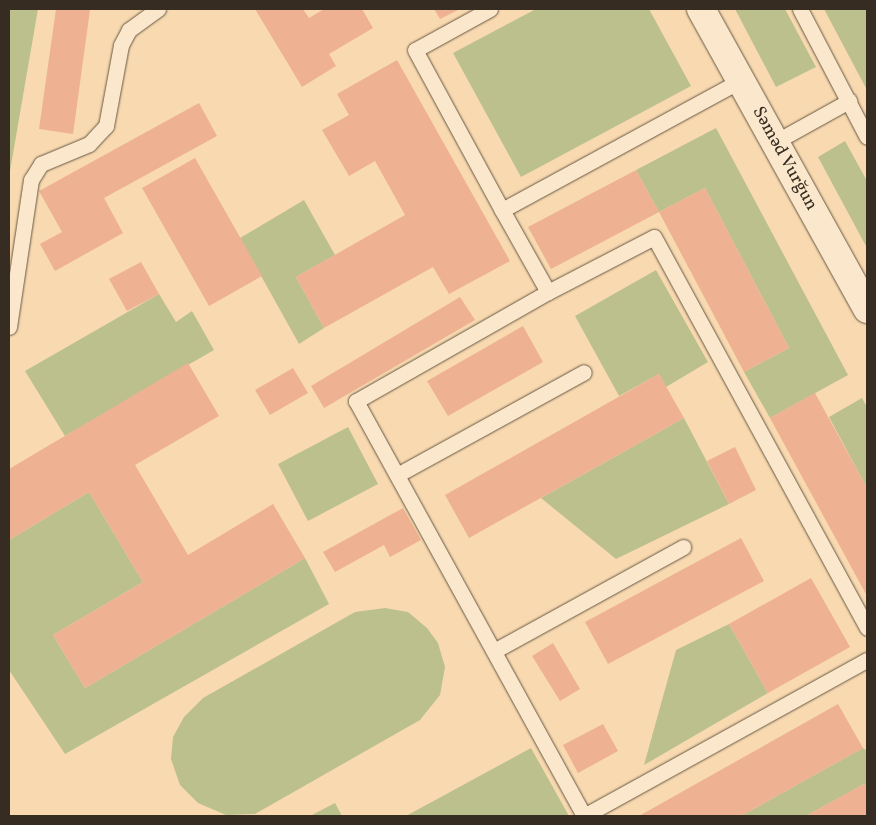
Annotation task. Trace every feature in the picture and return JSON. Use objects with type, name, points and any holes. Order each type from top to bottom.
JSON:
[{"type":"main road","name":"Səməd Vurğun","points":[[701,9],[867,309]]},
{"type":"lane","points":[[9,328],[31,180],[42,164],[89,144],[106,126],[120,45],[129,30],[158,9]]},
{"type":"lane","points":[[490,9],[415,50],[548,292]]},
{"type":"lane","points":[[800,9],[867,137]]},
{"type":"lane","points":[[502,210],[741,80]]},
{"type":"lane","points":[[775,142],[849,101]]},
{"type":"lane","points":[[867,628],[654,237],[548,292],[356,401],[584,816],[867,660]]},
{"type":"lane","points":[[397,475],[584,372]]},
{"type":"lane","points":[[494,650],[683,547]]},
{"type":"green space","points":[[9,9],[38,9],[10,171],[9,171]]},
{"type":"green space","points":[[536,9],[649,9],[691,86],[521,177],[453,53]]},
{"type":"green space","points":[[735,9],[785,9],[816,67],[776,87]]},
{"type":"green space","points":[[824,9],[867,9],[867,90]]},
{"type":"green space","points":[[716,128],[848,375],[770,418],[744,372],[789,348],[705,188],[659,212],[636,170]]},
{"type":"green space","points":[[845,141],[867,181],[867,248],[818,157]]},
{"type":"green space","points":[[304,200],[335,255],[296,277],[324,328],[299,344],[240,238]]},
{"type":"green space","points":[[656,270],[708,362],[666,387],[659,374],[619,396],[575,316]]},
{"type":"green space","points":[[159,294],[176,322],[192,311],[214,350],[65,436],[25,371]]},
{"type":"green space","points":[[862,398],[867,407],[867,488],[829,417]]},
{"type":"green space","points":[[684,418],[729,504],[616,559],[541,498]]},
{"type":"green space","points":[[348,427],[378,484],[308,521],[278,464]]},
{"type":"green space","points":[[89,492],[143,582],[53,635],[85,688],[305,558],[329,604],[65,754],[9,670],[9,540]]},
{"type":"green space","points":[[385,608],[408,612],[427,628],[438,643],[445,667],[440,695],[420,720],[255,814],[226,815],[198,803],[180,785],[171,759],[173,737],[184,717],[203,698],[355,612]]},
{"type":"green space","points":[[729,624],[768,693],[644,765],[676,650]]},
{"type":"green space","points":[[531,748],[569,816],[406,816]]},
{"type":"green space","points":[[863,748],[867,751],[867,790],[864,784],[806,816],[741,816]]},
{"type":"green space","points":[[335,803],[342,816],[310,816]]},
{"type":"building","points":[[56,9],[90,10],[73,134],[39,129]]},
{"type":"building","points":[[255,9],[303,9],[309,18],[324,9],[362,9],[373,28],[329,54],[336,66],[302,87]]},
{"type":"building","points":[[434,9],[460,9],[440,19]]},
{"type":"building","points":[[397,60],[510,261],[449,294],[433,267],[324,328],[296,277],[405,215],[375,161],[349,176],[322,130],[349,115],[337,94]]},
{"type":"building","points":[[199,103],[217,136],[104,198],[123,233],[55,271],[40,244],[62,232],[39,191]]},
{"type":"building","points":[[195,158],[262,276],[209,306],[142,188]]},
{"type":"building","points":[[636,170],[659,212],[551,269],[528,227]]},
{"type":"building","points":[[705,188],[789,348],[744,372],[659,212]]},
{"type":"building","points":[[141,262],[159,294],[127,311],[109,279]]},
{"type":"building","points":[[460,297],[475,320],[324,408],[311,386]]},
{"type":"building","points":[[523,326],[543,362],[448,416],[427,381]]},
{"type":"building","points":[[188,363],[219,416],[135,465],[188,555],[273,504],[305,558],[85,688],[53,635],[143,582],[89,492],[9,540],[9,469]]},
{"type":"building","points":[[293,368],[308,393],[270,415],[255,390]]},
{"type":"building","points":[[659,374],[684,418],[469,538],[445,495]]},
{"type":"building","points":[[815,393],[867,488],[867,596],[770,418]]},
{"type":"building","points":[[735,447],[756,490],[729,504],[707,461]]},
{"type":"building","points":[[403,508],[421,540],[390,557],[384,545],[335,572],[323,552]]},
{"type":"building","points":[[741,538],[764,581],[608,664],[585,622]]},
{"type":"building","points":[[811,578],[850,647],[768,693],[729,624]]},
{"type":"building","points":[[553,643],[580,689],[560,701],[532,656]]},
{"type":"building","points":[[838,704],[863,748],[741,816],[639,816]]},
{"type":"building","points":[[603,724],[618,751],[578,773],[563,745]]},
{"type":"building","points":[[864,784],[867,790],[867,816],[806,816]]}]
